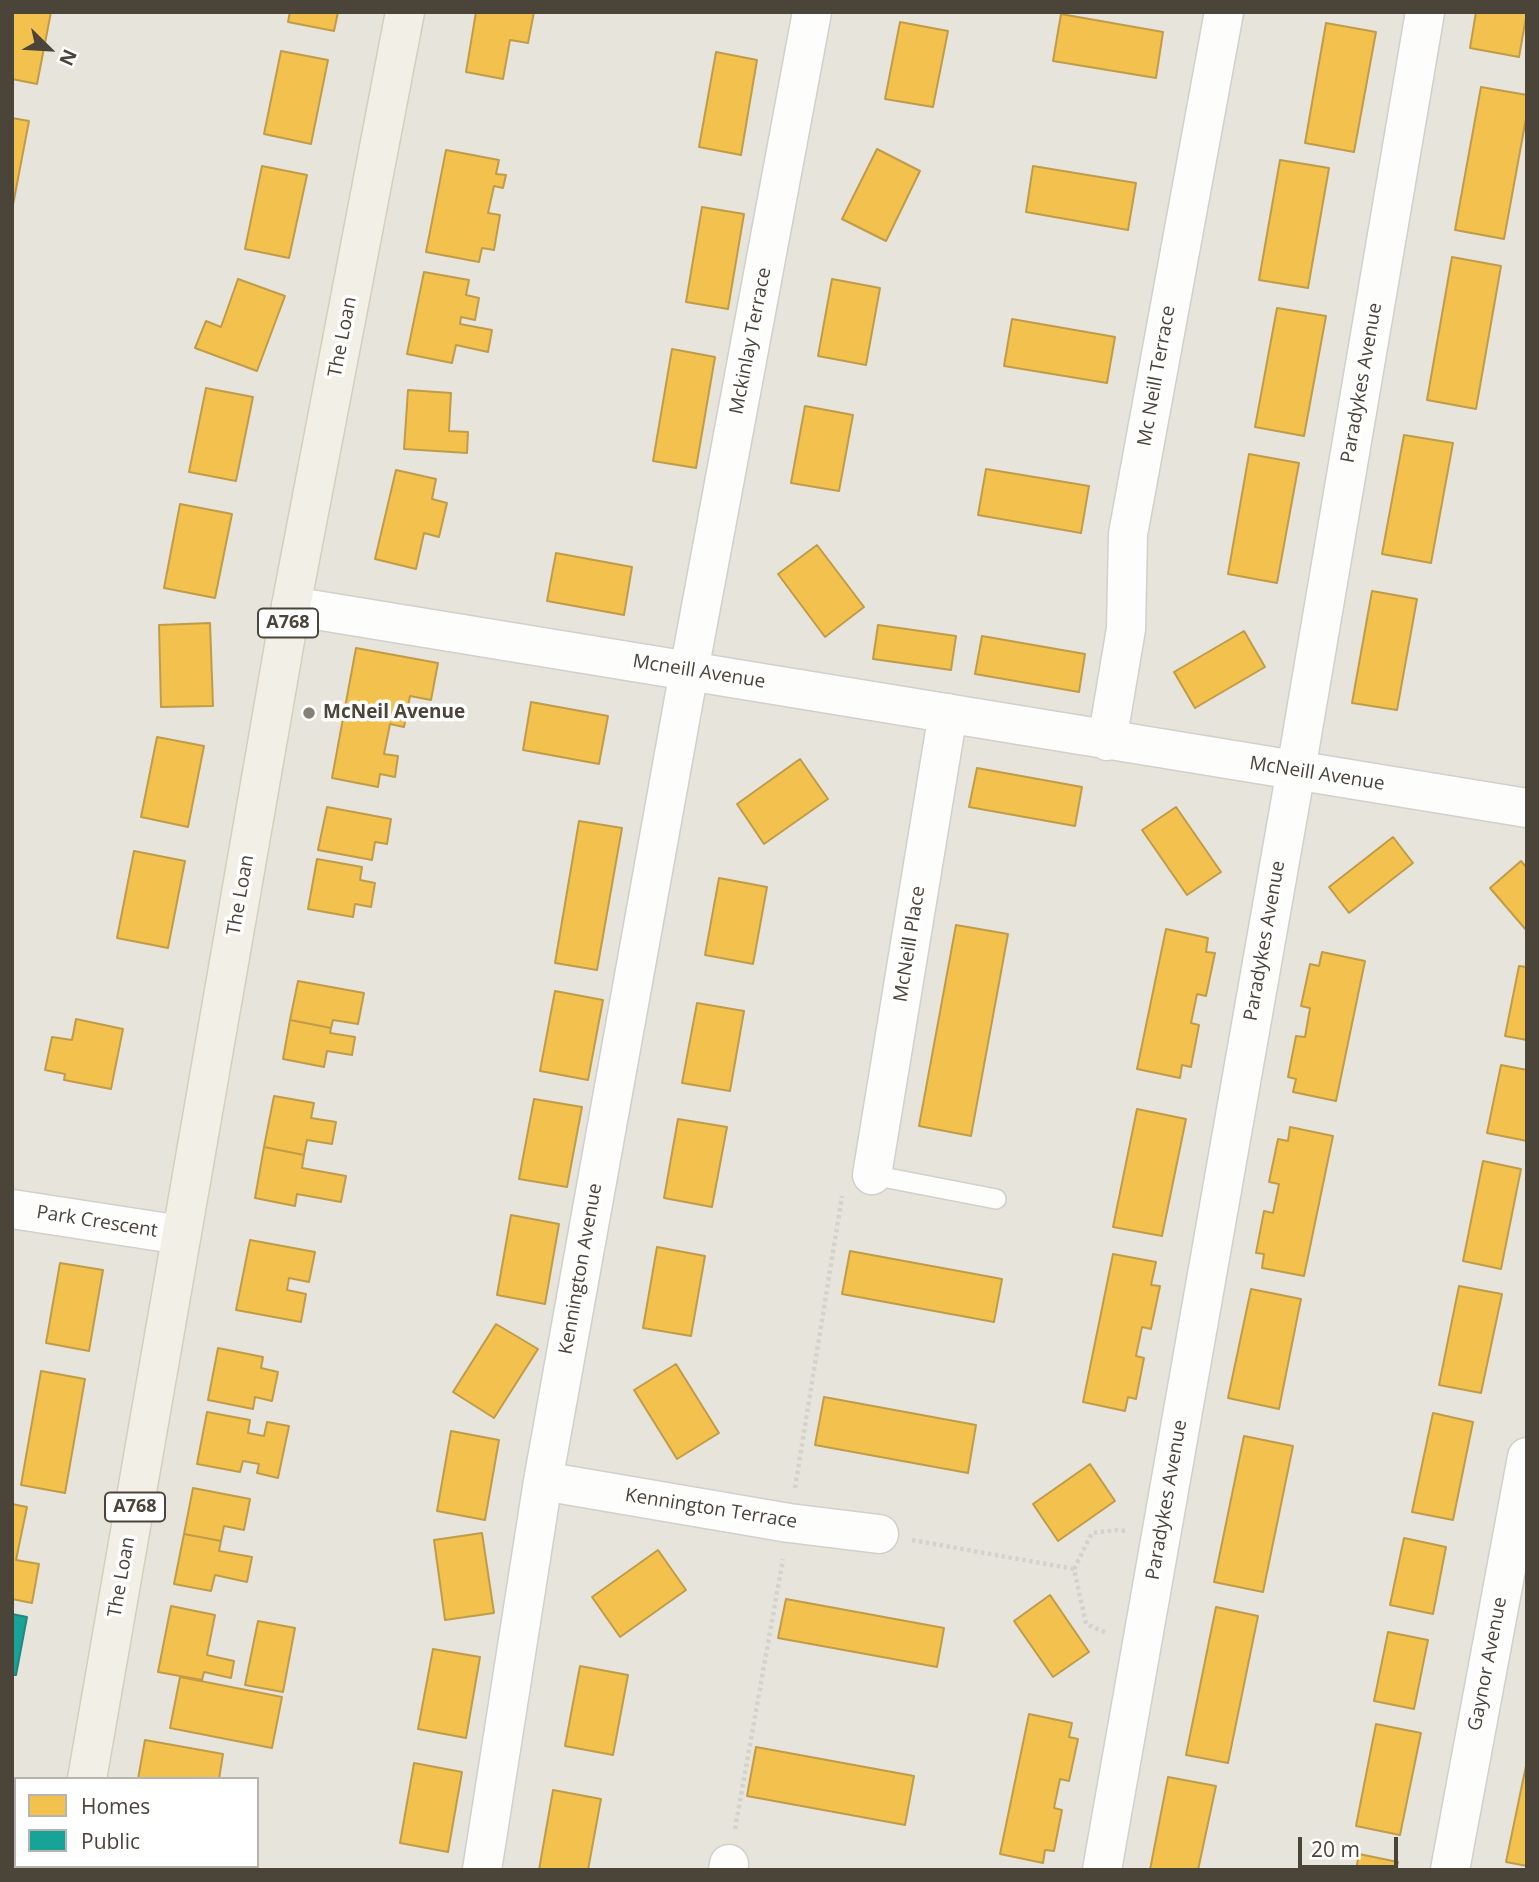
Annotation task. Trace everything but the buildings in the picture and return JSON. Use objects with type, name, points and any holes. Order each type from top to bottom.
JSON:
[{"type":"main road","name":"The Loan","points":[[87,1777],[291,606],[405,12]]},
{"type":"street","name":"Mckinlay Terrace","points":[[689,671],[812,12]]},
{"type":"street","name":"Mc Neill Terrace","points":[[1107,741],[1126,629],[1128,534],[1224,12]]},
{"type":"street","name":"Paradykes Avenue","points":[[1102,1870],[1296,770],[1425,12]]},
{"type":"street","name":"Mcneill Avenue","points":[[291,606],[1107,741]]},
{"type":"street","name":"Kennington Avenue","points":[[482,1870],[543,1481],[689,671]]},
{"type":"street","name":"McNeill Place","points":[[872,1175],[948,713]]},
{"type":"street","name":"McNeill Avenue","points":[[1107,741],[1527,808]]},
{"type":"street","name":"Park Crescent","points":[[12,1209],[181,1235]]},
{"type":"street","name":"Gaynor Avenue","points":[[1450,1870],[1527,1457]]},
{"type":"street","name":"Kennington Terrace","points":[[543,1481],[789,1523],[879,1535]]},
{"type":"lane","points":[[872,1175],[996,1199]]},
{"type":"path","points":[[1142,1640],[1111,1635],[1086,1624],[1074,1569],[1092,1533],[1117,1530],[1161,1535]]},
{"type":"path","points":[[879,1535],[1074,1569]]},
{"type":"shaded area","points":[[12,12],[1527,12],[1527,1870],[12,1870]]},
{"type":"place","name":"McNeil Avenue","points":[[309,713]]}]
